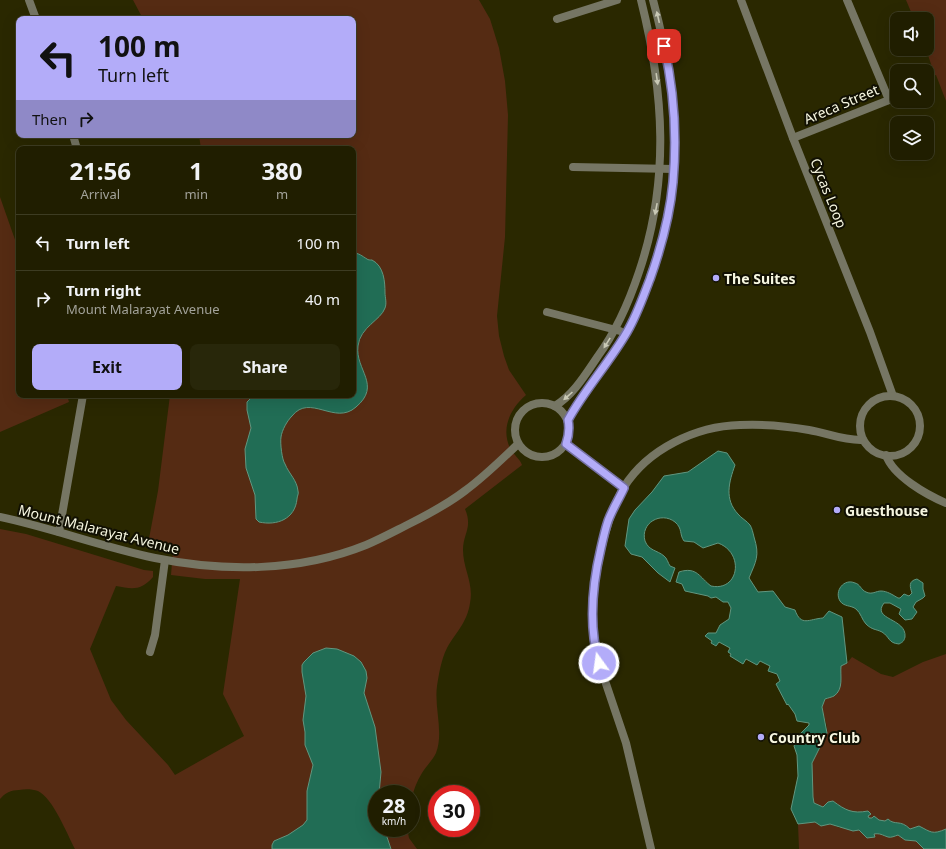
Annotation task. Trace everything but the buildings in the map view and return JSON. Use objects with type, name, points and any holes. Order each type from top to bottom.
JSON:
[{"type":"street","points":[[29,0],[35,16]]},
{"type":"street","points":[[557,19],[617,0]]},
{"type":"street","points":[[555,406],[571,393],[599,356],[615,329],[632,294],[646,250],[657,206],[660,168],[660,111],[657,77],[641,0]]},
{"type":"street","points":[[568,420],[589,386],[627,332],[641,303],[660,246],[670,203],[674,169],[673,99],[667,60],[654,0]]},
{"type":"street","name":"Cycas Loop","points":[[741,0],[870,332],[893,396]]},
{"type":"street","name":"Areca Street","points":[[847,0],[890,93]]},
{"type":"street","name":"Areca Street","points":[[794,138],[890,100]]},
{"type":"street","points":[[573,167],[674,169]]},
{"type":"street","points":[[547,312],[627,332]]},
{"type":"street","points":[[893,396],[908,402],[913,408],[918,415],[920,423],[919,432],[916,440],[910,447],[895,455],[886,456],[868,447],[863,440],[860,431],[860,422],[868,405],[875,400],[893,396]]},
{"type":"street","points":[[59,532],[82,398]]},
{"type":"street","points":[[537,403],[546,403],[555,406],[560,409],[568,420],[570,428],[566,444],[560,451],[552,456],[533,456],[518,444],[514,427],[522,411],[529,406],[537,403]]},
{"type":"street","points":[[651,849],[626,743],[595,651],[592,627],[592,606],[601,549],[608,521],[624,488],[636,472],[663,448],[683,438],[712,428],[740,424],[788,426],[849,440],[863,440]]},
{"type":"street","name":"Mount Malarayat Avenue","points":[[0,517],[102,545],[165,560],[234,568],[276,566],[329,557],[388,535],[437,510],[466,490],[518,444]]},
{"type":"street","points":[[566,444],[624,488]]},
{"type":"street","points":[[886,456],[895,471],[902,477],[927,494],[946,503]]},
{"type":"street","points":[[150,652],[155,635],[165,560]]},
{"type":"shaded area","points":[[133,0],[479,0],[490,19],[499,48],[505,81],[508,115],[505,237],[497,316],[499,336],[509,370],[526,395],[511,413],[508,420],[506,435],[511,450],[522,465],[465,509],[468,526],[463,544],[463,557],[470,582],[471,596],[469,610],[461,627],[447,648],[440,667],[436,694],[439,737],[436,753],[418,779],[416,785],[368,785],[368,837],[409,837],[417,849],[75,849],[54,808],[44,795],[38,791],[24,789],[11,791],[0,799],[0,529],[26,534],[144,570],[153,571],[153,577],[149,582],[140,587],[127,588],[116,586],[90,649],[111,700],[126,720],[168,765],[175,775],[244,736],[223,694],[240,579],[205,579],[171,575],[173,550],[148,544],[158,491],[170,398],[356,398],[356,146],[201,146],[199,138],[356,138],[356,16],[141,16]]},
{"type":"shaded area","points":[[906,0],[946,0],[946,101],[936,75],[934,76],[934,64],[931,64],[928,56],[934,56],[934,12],[911,12]]},
{"type":"shaded area","points":[[0,197],[16,242],[16,398],[68,398],[69,402],[0,432]]},
{"type":"shaded area","points":[[356,254],[376,263],[383,275],[386,302],[383,312],[362,334],[358,346],[360,363],[366,377],[367,392],[356,407],[348,412],[340,413],[307,408],[299,410],[290,418],[282,431],[282,455],[287,468],[295,480],[298,493],[296,506],[293,512],[284,520],[278,522],[266,523],[259,522],[256,519],[255,495],[246,468],[245,449],[251,428],[247,410],[247,402],[251,398],[356,398]]},
{"type":"shaded area","points":[[718,451],[727,453],[735,465],[731,478],[729,496],[739,515],[750,525],[756,544],[757,554],[749,578],[758,592],[773,591],[785,607],[795,610],[800,619],[806,621],[823,618],[829,611],[842,617],[847,663],[841,666],[841,682],[839,690],[834,696],[825,699],[822,707],[827,733],[812,763],[814,803],[823,807],[828,802],[833,801],[841,807],[853,812],[868,811],[871,814],[868,816],[869,818],[874,816],[879,820],[885,821],[888,819],[893,822],[903,824],[910,829],[919,826],[929,831],[938,832],[946,829],[946,849],[924,849],[916,841],[905,840],[898,835],[889,837],[881,834],[874,834],[875,837],[867,838],[859,830],[853,831],[830,824],[821,826],[815,822],[798,824],[791,809],[798,776],[797,755],[794,746],[798,736],[809,725],[809,723],[797,721],[795,714],[788,704],[787,705],[776,684],[780,681],[777,674],[768,671],[770,666],[760,661],[757,665],[746,659],[743,664],[730,656],[731,654],[728,652],[730,648],[719,642],[716,646],[705,636],[708,633],[716,633],[720,625],[729,619],[731,608],[728,602],[723,602],[716,597],[711,598],[685,591],[682,584],[676,582],[679,572],[690,571],[698,574],[711,586],[720,586],[728,583],[733,578],[735,570],[735,563],[732,555],[727,548],[718,543],[703,548],[694,542],[684,541],[680,529],[675,522],[669,519],[658,518],[649,524],[646,529],[644,535],[645,541],[651,549],[665,557],[670,566],[675,568],[670,582],[658,573],[642,557],[631,554],[625,546],[629,519],[664,476],[688,472]]},
{"type":"shaded area","points":[[917,579],[923,583],[925,596],[916,602],[913,607],[917,612],[912,619],[905,620],[899,614],[901,609],[890,603],[884,603],[881,609],[885,616],[896,622],[904,631],[904,640],[899,644],[891,641],[882,632],[868,626],[858,611],[843,604],[838,597],[841,586],[847,582],[857,584],[868,593],[883,591],[898,598],[904,594],[909,596],[912,593],[910,586],[911,583]]},
{"type":"shaded area","points":[[326,648],[337,649],[354,656],[361,662],[366,671],[367,678],[364,693],[375,727],[381,772],[380,785],[368,785],[368,837],[387,837],[391,849],[272,849],[274,841],[288,835],[303,825],[307,820],[307,791],[313,765],[305,745],[303,720],[306,696],[302,665],[313,653]]},
{"type":"shaded area","points":[[946,654],[946,849],[799,849],[798,824],[815,822],[820,826],[830,824],[840,828],[845,810],[833,801],[828,802],[823,807],[814,803],[812,782],[812,764],[827,733],[823,710],[824,702],[827,698],[833,696],[841,666],[847,663],[852,657],[881,674],[893,677],[923,662]]},
{"type":"place","name":"The Suites","points":[[716,278]]},
{"type":"place","name":"Guesthouse","points":[[837,510]]},
{"type":"place","name":"Country Club","points":[[761,737]]},
{"type":"route","points":[[599,663],[595,651],[592,627],[592,606],[595,581],[599,556],[608,521],[624,488],[566,444],[570,428],[568,420],[589,386],[618,346],[634,320],[655,264],[666,224],[673,183],[675,144],[673,99],[664,46]]}]
